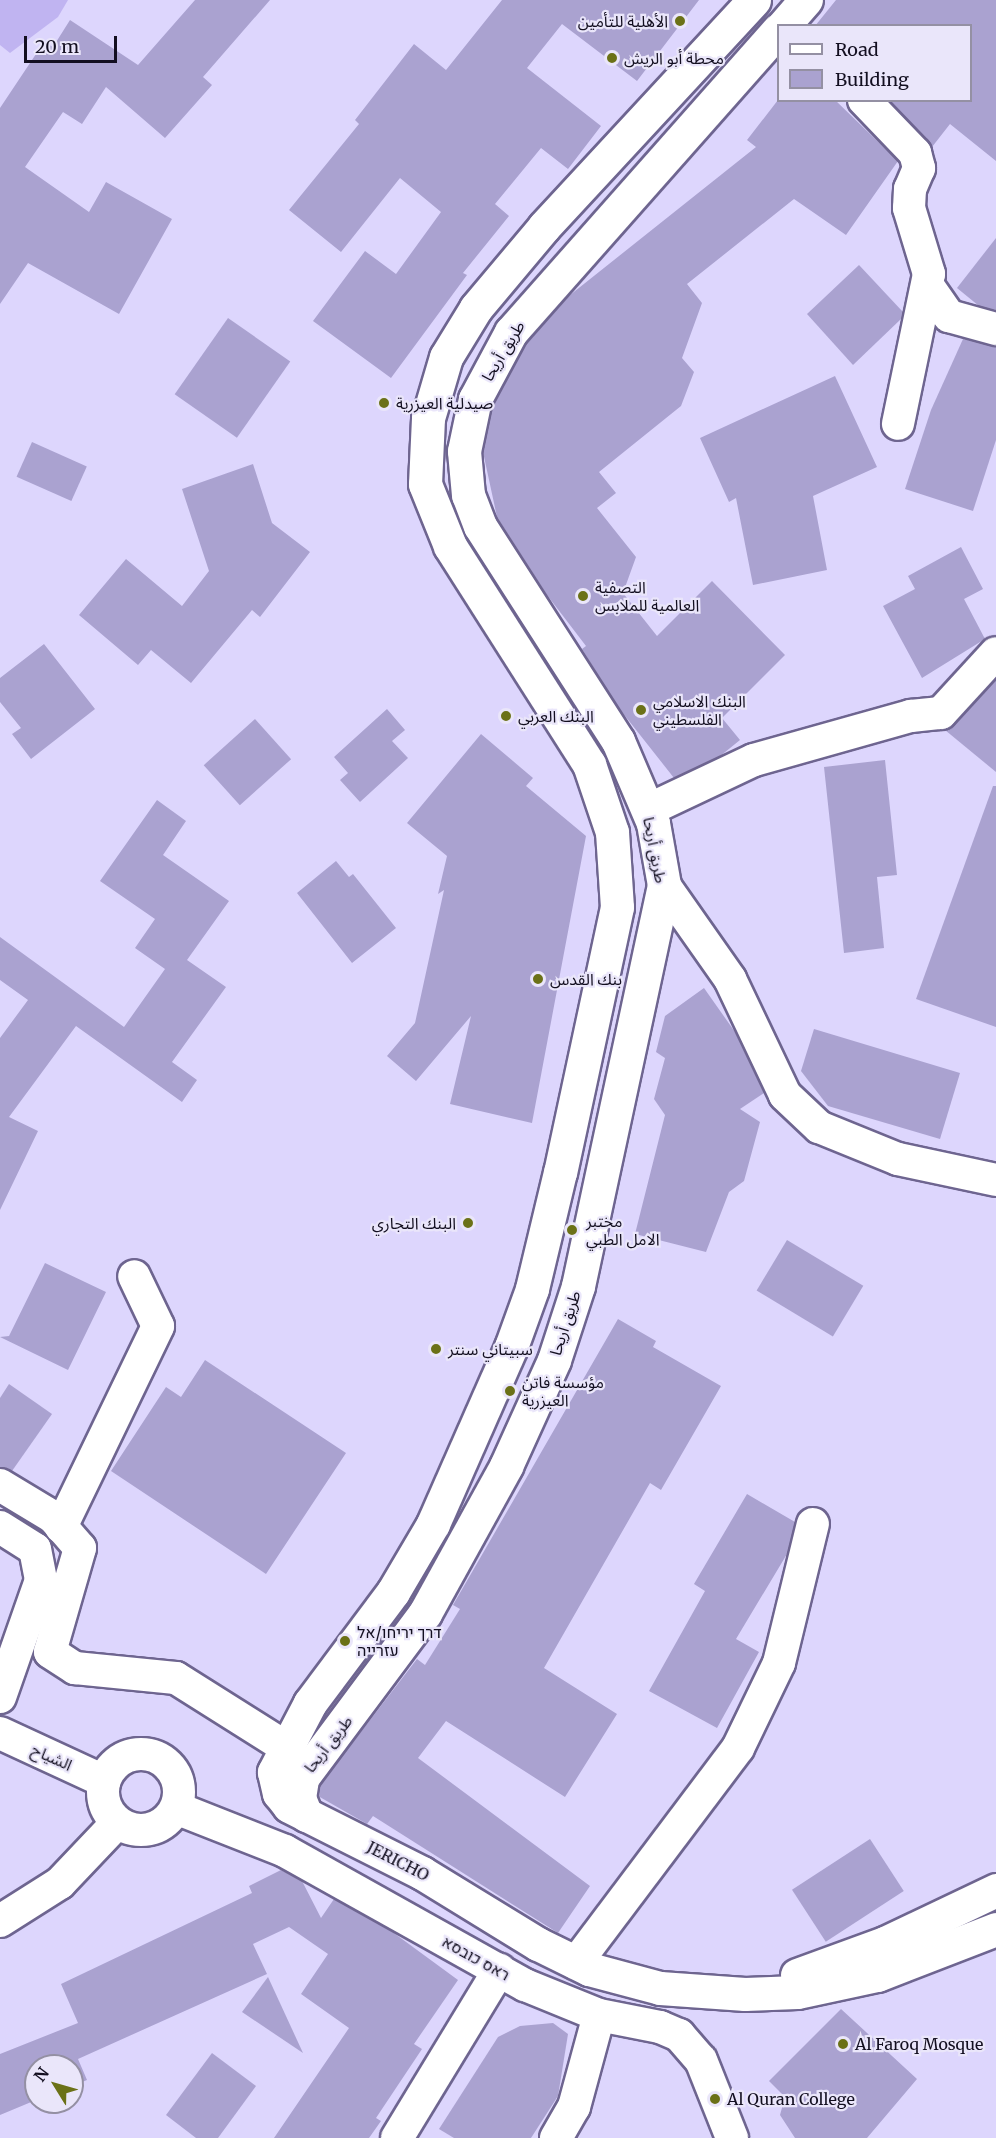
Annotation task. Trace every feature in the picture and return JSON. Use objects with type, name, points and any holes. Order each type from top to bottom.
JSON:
[{"type":"main road","points":[[425,1613],[393,1592],[457,1478],[531,1289],[617,908],[617,864],[612,832],[589,764],[450,546],[425,484],[428,418],[446,357],[476,308],[544,226],[754,0]]},
{"type":"main road","points":[[785,24],[806,0]]},
{"type":"main road","name":"طريق أريحا","points":[[306,1815],[299,1798],[302,1779],[425,1613],[506,1466],[554,1360],[578,1286],[650,960],[664,885],[648,810],[618,741],[480,526],[468,495],[464,451],[475,399],[511,332],[777,31]]},
{"type":"main road","points":[[608,953],[650,960]]},
{"type":"main road","name":"JERICHO","points":[[393,1592],[310,1703],[284,1746],[274,1772],[279,1793],[289,1806],[422,1873],[576,1963],[660,1988],[745,1994],[797,1992],[877,1975],[996,1929]]},
{"type":"main road","points":[[745,1994],[885,1943],[996,1890]]},
{"type":"street","points":[[866,102],[915,153],[919,168],[910,189],[909,207],[929,274],[898,424]]},
{"type":"street","points":[[928,286],[949,316],[996,329]]},
{"type":"street","points":[[648,810],[754,760],[911,716],[941,713],[995,656]]},
{"type":"street","points":[[664,885],[730,979],[785,1095],[819,1127],[898,1160],[996,1180]]},
{"type":"street","points":[[61,1527],[158,1326],[134,1276]]},
{"type":"street","points":[[0,1485],[61,1527],[80,1548],[50,1652],[75,1668],[176,1678],[284,1746]]},
{"type":"street","points":[[576,1963],[738,1748],[779,1663],[813,1524]]},
{"type":"street","points":[[0,1527],[35,1549],[41,1580],[0,1697]]},
{"type":"street","name":"الشياح","points":[[0,1733],[104,1780]]},
{"type":"street","points":[[149,1754],[175,1774],[179,1785],[176,1808],[161,1825],[150,1829],[139,1831],[117,1823],[104,1804],[104,1780],[126,1756],[149,1754]]},
{"type":"street","name":"ראס כובסא","points":[[176,1808],[285,1851],[499,1970],[599,2015],[660,2027],[693,2045],[732,2138]]},
{"type":"street","points":[[0,1921],[60,1883],[117,1823]]},
{"type":"street","points":[[397,2138],[499,1970]]},
{"type":"street","points":[[556,2138],[574,2107],[599,2015]]},
{"type":"shaded area","points":[[0,0],[68,0],[58,17],[10,53],[0,45]]},
{"type":"building","points":[[195,0],[270,0],[203,77],[212,85],[165,138],[106,87],[82,124],[63,112],[25,167],[89,212],[106,182],[172,219],[119,314],[28,263],[0,304],[0,108],[44,42],[53,47],[70,20],[138,65]]},
{"type":"building","points":[[502,0],[699,0],[637,81],[562,24],[527,68],[601,126],[568,169],[541,148],[495,204],[509,216],[463,273],[467,275],[391,378],[313,321],[365,251],[396,274],[441,212],[400,178],[341,252],[289,210],[359,124],[355,120],[414,44],[446,70]]},
{"type":"building","points":[[836,0],[996,0],[996,161],[950,124],[932,147],[891,102],[972,102],[972,24],[817,24]]},
{"type":"building","points":[[777,101],[837,102],[898,161],[846,235],[794,199],[687,284],[702,303],[682,358],[694,372],[681,406],[599,472],[616,493],[597,508],[636,557],[623,593],[657,636],[712,581],[785,655],[722,718],[740,740],[719,757],[674,778],[618,707],[582,649],[586,646],[547,595],[497,517],[483,452],[493,406],[526,343],[565,299],[756,147],[747,140]]},
{"type":"building","points":[[996,238],[996,310],[979,306],[957,288]]},
{"type":"building","points":[[859,265],[903,312],[901,319],[853,365],[807,314]]},
{"type":"building","points":[[228,318],[290,362],[237,438],[175,394]]},
{"type":"building","points":[[963,339],[996,346],[996,440],[973,511],[905,489],[931,410]]},
{"type":"building","points":[[835,376],[877,467],[813,496],[827,570],[753,585],[736,498],[729,502],[700,438]]},
{"type":"building","points":[[32,442],[87,466],[71,501],[17,477]]},
{"type":"building","points":[[253,464],[272,523],[310,552],[260,617],[252,610],[191,683],[151,650],[138,665],[79,615],[126,559],[182,606],[209,571],[182,489]]},
{"type":"building","points":[[961,547],[983,589],[964,599],[985,639],[922,678],[883,606],[915,589],[908,576]]},
{"type":"building","points":[[44,644],[95,709],[31,759],[12,734],[21,728],[0,702],[0,678]]},
{"type":"building","points":[[996,680],[996,772],[945,730]]},
{"type":"building","points":[[387,709],[405,730],[392,741],[408,758],[360,802],[340,780],[348,773],[334,757]]},
{"type":"building","points":[[255,719],[291,759],[240,805],[204,765]]},
{"type":"building","points":[[481,734],[533,778],[526,786],[586,836],[532,1123],[450,1104],[471,1016],[416,1081],[387,1056],[415,1023],[444,890],[438,894],[447,856],[407,823]]},
{"type":"building","points":[[885,760],[897,875],[877,877],[884,948],[844,953],[824,767]]},
{"type":"building","points":[[993,786],[996,786],[996,1027],[916,999]]},
{"type":"building","points":[[157,800],[186,821],[163,855],[229,901],[187,960],[226,987],[172,1062],[197,1080],[182,1102],[76,1026],[9,1117],[38,1131],[0,1210],[0,1038],[28,1000],[0,980],[0,937],[124,1027],[165,969],[135,948],[155,919],[100,881]]},
{"type":"building","points":[[336,861],[349,877],[353,874],[396,928],[352,963],[297,893]]},
{"type":"building","points":[[704,988],[735,1032],[764,1093],[740,1109],[760,1122],[744,1181],[729,1192],[706,1252],[635,1234],[665,1115],[654,1099],[665,1058],[656,1052],[665,1016]]},
{"type":"building","points":[[814,1029],[960,1073],[940,1139],[828,1106],[801,1071]]},
{"type":"building","points":[[787,1240],[863,1286],[833,1336],[757,1291]]},
{"type":"building","points":[[45,1263],[106,1292],[68,1370],[0,1337],[9,1336]]},
{"type":"building","points":[[618,1319],[656,1341],[653,1347],[721,1386],[661,1490],[650,1483],[544,1668],[617,1714],[565,1797],[446,1721],[418,1758],[590,1886],[558,1933],[373,1816],[367,1824],[318,1796],[320,1785],[417,1659],[425,1665],[460,1609],[453,1605]]},
{"type":"building","points":[[205,1360],[346,1453],[266,1574],[111,1471],[166,1387],[181,1397]]},
{"type":"building","points":[[9,1384],[52,1414],[12,1471],[0,1467],[0,1398]]},
{"type":"building","points":[[747,1494],[795,1522],[787,1554],[736,1639],[759,1652],[717,1728],[649,1691],[705,1591],[694,1584]]},
{"type":"building","points":[[870,1839],[904,1891],[826,1942],[792,1890]]},
{"type":"building","points":[[281,1870],[302,1881],[321,1918],[334,1899],[387,1928],[458,1980],[414,2044],[422,2049],[376,2118],[381,2121],[369,2138],[274,2138],[349,2028],[301,1994],[328,1954],[289,1927],[253,1944],[267,1974],[84,2056],[84,2054],[24,2054],[24,2105],[0,2115],[0,2054],[78,2023],[61,1984],[252,1893],[249,1886]]},
{"type":"building","points":[[268,1977],[303,2053],[242,2012]]},
{"type":"building","name":"Al Faroq Mosque","points":[[841,2009],[917,2079],[867,2138],[795,2138],[780,2115],[785,2097],[769,2081]]},
{"type":"building","points":[[553,2023],[568,2034],[558,2096],[531,2138],[454,2138],[439,2129],[498,2037],[520,2026]]},
{"type":"building","points":[[212,2053],[256,2086],[218,2138],[196,2138],[166,2115]]},
{"type":"place","name":"الأهلية للتأمين","points":[[680,21]]},
{"type":"place","name":"محطة أبو الريش","points":[[612,58]]},
{"type":"place","name":"صيدلية العيزرية","points":[[384,403]]},
{"type":"place","name":"التصفية العالمية للملابس","points":[[583,596]]},
{"type":"place","name":"البنك الاسلامي الفلسطيني","points":[[641,710]]},
{"type":"place","name":"البنك العربي","points":[[506,716]]},
{"type":"place","name":"بنك القدس","points":[[538,979]]},
{"type":"place","name":"البنك التجاري","points":[[468,1223]]},
{"type":"place","name":"مختبر الامل الطبي","points":[[572,1230]]},
{"type":"place","name":"سبيتاني سنتر","points":[[436,1349]]},
{"type":"place","name":"مؤسسة فاتن العيزرية","points":[[510,1391]]},
{"type":"place","name":"דרך יריחו/אל עזרייה","points":[[345,1641]]},
{"type":"place","name":"Al Faroq Mosque","points":[[843,2044]]},
{"type":"place","name":"Al Quran College","points":[[715,2099]]}]
